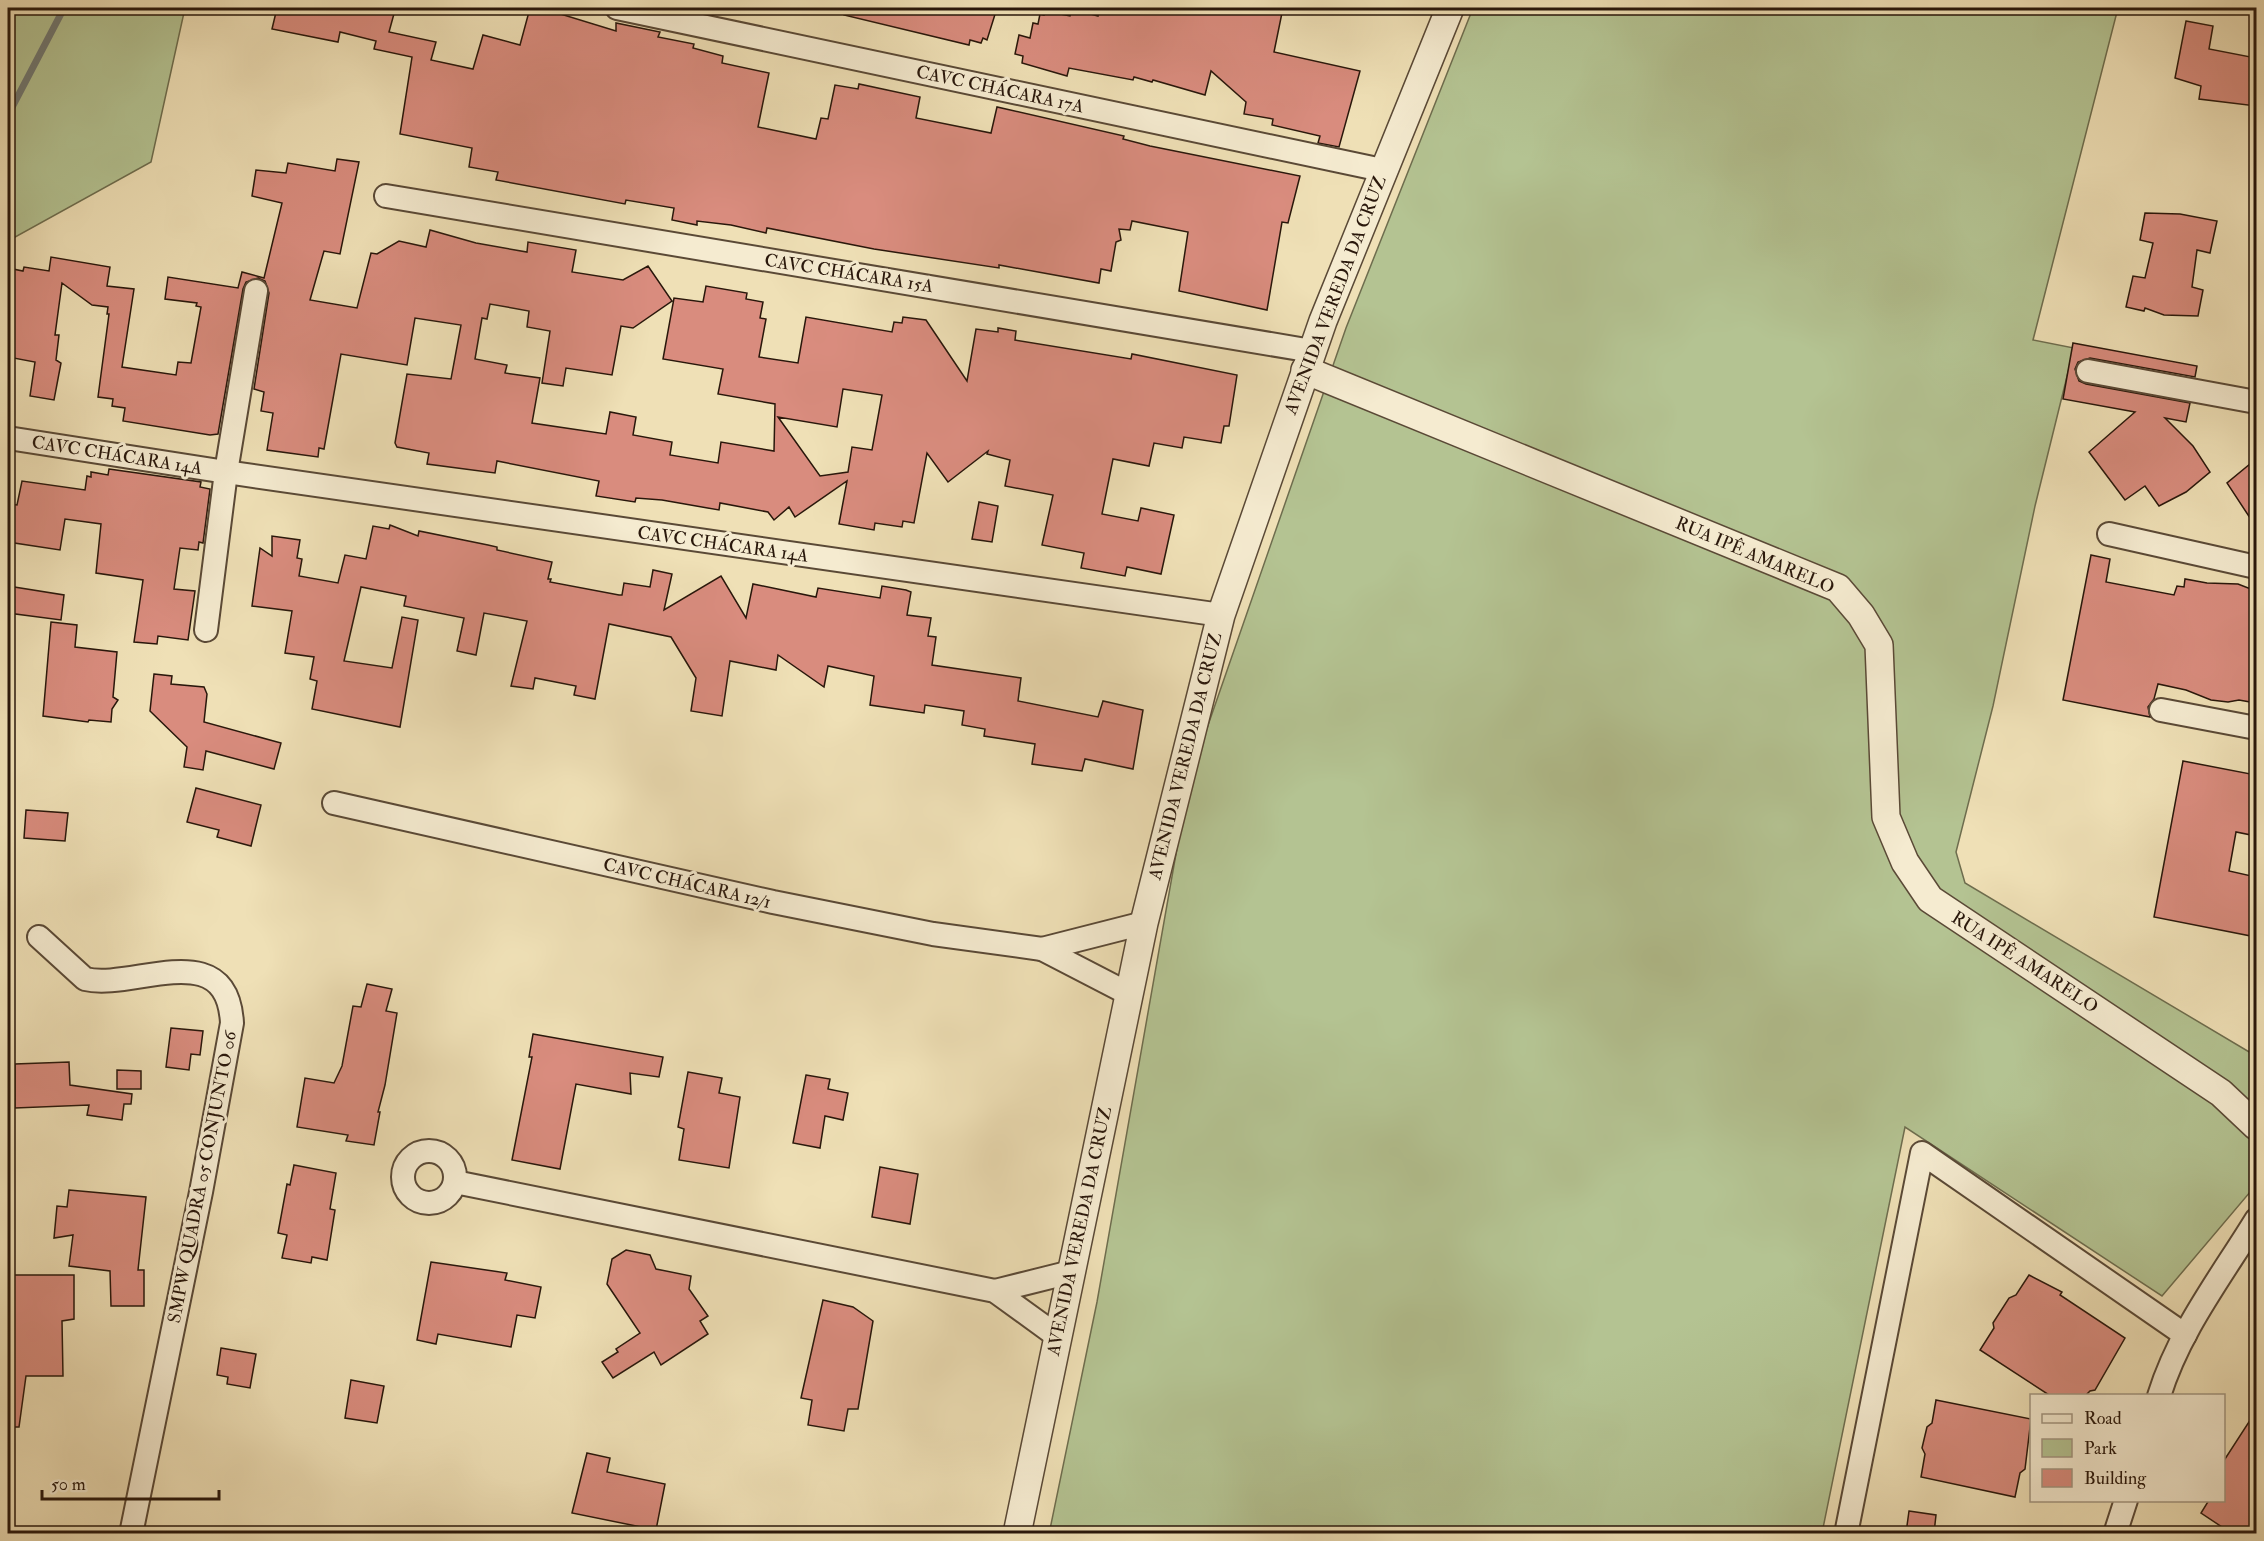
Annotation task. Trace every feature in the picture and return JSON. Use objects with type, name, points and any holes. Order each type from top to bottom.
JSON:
[{"type":"street","name":"CAVC CHÁCARA 17A","points":[[617,8],[1382,170]]},
{"type":"street","name":"AVENIDA VEREDA DA CRUZ","points":[[1017,1533],[1144,922],[1221,615],[1323,321],[1382,170],[1450,8]]},
{"type":"street","name":"CAVC CHÁCARA 15A","points":[[386,196],[1308,361]]},
{"type":"street","name":"CAVC CHÁCARA 14A","points":[[206,630],[226,472],[256,291]]},
{"type":"street","points":[[1290,412],[1311,394],[1346,387],[1336,368],[1323,321]]},
{"type":"street","name":"RUA IPÊ AMARELO","points":[[1308,361],[1346,387],[1838,588],[1861,615],[1879,645],[1886,817],[1905,862],[1930,899],[2221,1093],[2256,1126]]},
{"type":"street","points":[[2088,371],[2256,402]]},
{"type":"street","name":"CAVC CHÁCARA 14A","points":[[8,438],[226,472],[1221,615]]},
{"type":"street","points":[[2109,534],[2256,567]]},
{"type":"street","points":[[2161,710],[2256,728]]},
{"type":"street","name":"CAVC CHÁCARA 12/1","points":[[334,803],[773,902],[933,934],[1042,949],[1129,994]]},
{"type":"street","name":"CAVC CHÁCARA 12/1","points":[[1042,949],[1144,922]]},
{"type":"street","name":"SMPW QUADRA 05 CONJUNTO 06","points":[[39,938],[85,979],[183,972],[206,975],[216,981],[230,1004],[232,1023],[201,1192],[131,1533]]},
{"type":"street","name":"RUA IPÊ AMARELO","points":[[2221,1093],[2256,1105]]},
{"type":"street","points":[[430,1150],[447,1157],[453,1164],[455,1182],[445,1198],[437,1202],[419,1201],[406,1189],[398,1169],[413,1156],[430,1150]]},
{"type":"street","points":[[1846,1533],[1922,1153],[2185,1335]]},
{"type":"street","points":[[455,1182],[995,1291],[1057,1336]]},
{"type":"street","points":[[2159,1394],[2197,1312],[2256,1220]]},
{"type":"street","points":[[2237,1251],[2256,1236]]},
{"type":"street","points":[[995,1291],[1071,1272]]},
{"type":"street","points":[[2115,1533],[2125,1502]]},
{"type":"green space","points":[[8,8],[185,8],[151,162],[8,241]]},
{"type":"green space","points":[[1473,8],[2118,8],[2033,340],[2074,348],[2035,506],[1993,706],[1956,852],[1965,883],[2256,1056],[2256,1174],[2251,1191],[2162,1296],[1905,1127],[1822,1533],[1049,1534],[1097,1302],[1189,780],[1346,328]]},
{"type":"building","points":[[277,8],[395,10],[389,32],[436,42],[431,60],[473,69],[483,35],[520,45],[530,8],[541,8],[616,31],[616,23],[660,32],[658,37],[694,44],[693,48],[723,56],[722,63],[769,73],[758,127],[816,139],[821,118],[828,119],[835,85],[858,89],[859,84],[920,97],[916,118],[991,133],[997,107],[1124,136],[1123,139],[1150,146],[1300,176],[1288,223],[1282,222],[1267,310],[1179,291],[1188,232],[1132,221],[1130,230],[1119,229],[1121,240],[1116,242],[1111,271],[1101,269],[1099,283],[999,265],[999,268],[874,249],[767,228],[766,233],[731,225],[697,221],[697,225],[672,220],[674,208],[626,200],[625,204],[496,180],[498,172],[469,167],[472,148],[400,134],[412,57],[374,49],[376,41],[340,32],[338,42],[272,29]]},
{"type":"building","points":[[845,8],[997,8],[987,40],[983,38],[981,43],[970,40],[969,45],[844,15]]},
{"type":"building","points":[[1100,8],[1283,8],[1274,52],[1360,71],[1339,147],[1318,143],[1320,136],[1272,125],[1273,119],[1244,114],[1246,102],[1211,71],[1205,95],[1153,80],[1152,82],[1134,77],[1133,80],[1069,68],[1067,76],[1022,63],[1023,56],[1015,54],[1019,35],[1030,38],[1033,23],[1038,24],[1040,14],[1044,15],[1045,11],[1070,16],[1072,10],[1098,16]]},
{"type":"building","points":[[2186,21],[2213,26],[2209,49],[2256,58],[2256,106],[2199,99],[2201,86],[2175,78]]},
{"type":"building","points":[[337,159],[359,162],[340,254],[324,251],[310,300],[357,308],[371,253],[377,254],[399,241],[426,247],[430,230],[476,243],[527,252],[528,242],[576,250],[572,272],[623,280],[648,266],[672,301],[633,328],[621,326],[612,375],[566,368],[563,386],[542,383],[550,331],[527,327],[529,311],[490,304],[487,319],[482,318],[475,359],[507,365],[505,373],[540,378],[532,423],[606,434],[610,412],[636,417],[633,435],[672,442],[670,455],[718,463],[721,442],[774,451],[775,404],[718,394],[723,369],[663,359],[674,298],[703,302],[706,286],[747,293],[746,299],[763,302],[760,318],[766,319],[759,357],[798,363],[806,317],[892,332],[894,322],[902,323],[903,317],[926,320],[967,381],[976,329],[998,332],[998,328],[1016,331],[1015,340],[1131,359],[1132,354],[1237,375],[1229,426],[1224,426],[1221,443],[1184,437],[1182,448],[1154,443],[1149,466],[1113,459],[1102,514],[1138,521],[1141,508],[1174,515],[1161,574],[1127,567],[1125,576],[1081,568],[1084,553],[1042,545],[1053,495],[1005,486],[1010,460],[987,454],[988,451],[948,482],[927,453],[914,523],[903,521],[902,527],[875,523],[874,530],[839,524],[847,481],[795,517],[789,507],[774,520],[768,512],[720,503],[719,510],[662,500],[636,498],[635,502],[596,496],[599,481],[497,461],[495,473],[427,464],[429,453],[397,447],[395,443],[407,374],[451,379],[461,325],[415,318],[407,365],[341,354],[324,449],[319,448],[318,457],[267,450],[273,413],[261,411],[264,392],[254,389],[269,293],[265,281],[258,278],[246,282],[243,289],[218,434],[210,435],[123,421],[125,408],[112,406],[113,399],[98,397],[108,307],[92,305],[62,283],[55,335],[59,335],[56,360],[61,363],[54,400],[30,396],[35,362],[8,357],[8,268],[23,271],[24,267],[49,271],[51,257],[110,267],[107,286],[134,289],[122,367],[176,375],[178,362],[191,363],[201,307],[196,306],[197,303],[165,299],[168,277],[238,288],[242,272],[264,278],[282,203],[252,196],[256,170],[286,173],[288,163],[335,171]],"holes":[[[843,389],[882,395],[872,450],[852,447],[848,472],[820,476],[778,417],[837,427]]]},
{"type":"building","points":[[2145,213],[2180,214],[2217,221],[2210,253],[2197,250],[2192,287],[2203,290],[2198,316],[2164,315],[2145,308],[2144,311],[2126,307],[2133,276],[2145,278],[2153,243],[2140,240]]},
{"type":"building","points":[[2073,343],[2197,366],[2195,377],[2090,358],[2078,362],[2075,369],[2079,381],[2086,384],[2190,403],[2186,422],[2165,418],[2193,446],[2210,472],[2186,492],[2159,506],[2145,486],[2125,500],[2089,452],[2135,412],[2063,399]]},
{"type":"building","points":[[2256,459],[2256,527],[2227,483]]},
{"type":"building","points":[[109,469],[201,482],[200,487],[210,489],[203,543],[199,542],[198,550],[180,548],[174,589],[195,591],[188,640],[158,636],[157,644],[134,642],[143,580],[96,573],[101,524],[65,519],[60,550],[8,542],[8,504],[17,505],[22,481],[85,490],[87,476],[91,477],[91,472],[108,475]]},
{"type":"building","points":[[979,502],[998,506],[992,542],[972,539]]},
{"type":"building","points":[[390,525],[418,536],[419,531],[497,547],[497,550],[552,562],[548,579],[551,579],[550,582],[619,595],[622,595],[624,583],[650,587],[653,570],[672,574],[664,610],[721,576],[746,618],[753,584],[816,597],[818,588],[880,598],[882,586],[906,590],[911,592],[907,615],[931,618],[928,636],[936,637],[932,665],[1021,678],[1018,701],[1098,717],[1103,701],[1143,710],[1133,769],[1085,759],[1082,771],[1032,764],[1035,744],[984,736],[985,729],[962,725],[964,711],[925,705],[924,713],[870,705],[874,676],[828,666],[824,687],[778,655],[776,670],[730,661],[722,716],[691,711],[696,678],[671,637],[609,624],[595,699],[574,695],[576,686],[535,678],[533,689],[511,686],[527,621],[484,613],[476,655],[457,651],[464,618],[404,606],[406,596],[361,587],[344,661],[392,668],[402,617],[418,620],[400,727],[312,709],[317,681],[310,679],[314,657],[285,653],[292,611],[252,606],[260,548],[272,556],[272,536],[300,540],[297,558],[302,559],[299,576],[338,583],[345,555],[366,559],[373,526],[389,529]]},
{"type":"building","points":[[2091,555],[2110,559],[2106,582],[2174,595],[2177,586],[2184,587],[2185,579],[2207,583],[2238,584],[2256,591],[2256,643],[2250,669],[2256,670],[2256,703],[2239,700],[2228,702],[2211,700],[2186,690],[2158,684],[2154,699],[2148,707],[2150,717],[2063,700]]},
{"type":"building","points":[[8,586],[64,595],[61,620],[8,613]]},
{"type":"building","points":[[51,622],[77,625],[75,647],[117,652],[113,697],[118,700],[112,709],[111,722],[89,720],[88,722],[43,716]]},
{"type":"building","points":[[154,674],[172,676],[171,684],[204,687],[207,694],[204,722],[281,743],[274,769],[206,751],[203,770],[184,767],[187,747],[150,711]]},
{"type":"building","points":[[2183,761],[2256,775],[2256,836],[2236,832],[2229,871],[2256,877],[2256,937],[2154,917]]},
{"type":"building","points":[[196,788],[261,805],[251,846],[217,837],[219,830],[187,822]]},
{"type":"building","points":[[26,810],[68,813],[65,841],[24,838]]},
{"type":"building","points":[[367,984],[392,989],[386,1011],[397,1013],[374,1145],[346,1141],[348,1135],[297,1127],[305,1078],[334,1083],[342,1066],[353,1006],[361,1007]]},
{"type":"building","points":[[171,1028],[203,1031],[200,1055],[191,1054],[189,1070],[166,1067]]},
{"type":"building","points":[[533,1034],[663,1057],[659,1077],[630,1073],[631,1094],[576,1084],[560,1169],[512,1160],[532,1057],[529,1057]]},
{"type":"building","points":[[69,1062],[70,1085],[132,1094],[131,1104],[124,1104],[122,1120],[87,1115],[89,1105],[15,1108],[15,1064]]},
{"type":"building","points":[[117,1070],[141,1071],[141,1089],[117,1089]]},
{"type":"building","points":[[688,1072],[722,1078],[719,1093],[740,1097],[729,1168],[679,1160],[684,1129],[678,1127]]},
{"type":"building","points":[[806,1075],[830,1079],[828,1089],[848,1093],[843,1120],[825,1116],[820,1148],[793,1143]]},
{"type":"building","points":[[294,1165],[336,1173],[330,1209],[335,1210],[327,1260],[312,1257],[311,1263],[282,1258],[287,1235],[278,1233],[287,1184],[290,1185]]},
{"type":"building","points":[[880,1167],[918,1174],[910,1224],[872,1217]]},
{"type":"building","points":[[69,1190],[146,1197],[138,1270],[144,1270],[144,1306],[111,1306],[110,1271],[69,1266],[73,1235],[54,1238],[57,1206],[67,1207]]},
{"type":"building","points":[[626,1250],[650,1255],[656,1269],[691,1276],[689,1289],[708,1316],[700,1321],[708,1334],[661,1365],[654,1352],[613,1378],[602,1362],[618,1352],[616,1349],[640,1333],[607,1284],[612,1259]]},
{"type":"building","points":[[431,1262],[507,1273],[505,1280],[541,1287],[535,1318],[517,1315],[511,1347],[438,1334],[436,1344],[417,1340]]},
{"type":"building","points":[[8,1275],[74,1275],[74,1319],[62,1321],[63,1376],[26,1376],[19,1427],[8,1427]]},
{"type":"building","points":[[2029,1275],[2062,1292],[2060,1295],[2125,1338],[2095,1390],[2087,1394],[2047,1394],[1980,1350],[2009,1298],[2016,1295]]},
{"type":"building","points":[[823,1300],[853,1307],[873,1321],[858,1409],[848,1409],[844,1431],[808,1425],[812,1400],[801,1398]]},
{"type":"building","points":[[221,1348],[256,1354],[250,1388],[227,1384],[228,1377],[217,1375]]},
{"type":"building","points":[[351,1380],[384,1386],[377,1423],[345,1418]]},
{"type":"building","points":[[1936,1400],[2030,1419],[2025,1469],[2020,1473],[2015,1497],[1921,1477],[1925,1454],[1922,1448],[1927,1427],[1932,1423]]},
{"type":"building","points":[[2256,1411],[2256,1533],[2231,1533],[2201,1513],[2208,1502],[2225,1502],[2225,1459]]},
{"type":"building","points":[[587,1453],[610,1458],[607,1472],[665,1484],[656,1530],[572,1513]]},
{"type":"building","points":[[1909,1511],[1936,1515],[1934,1533],[1906,1533]]},
{"type":"waterway","points":[[8,115],[64,8]]}]
